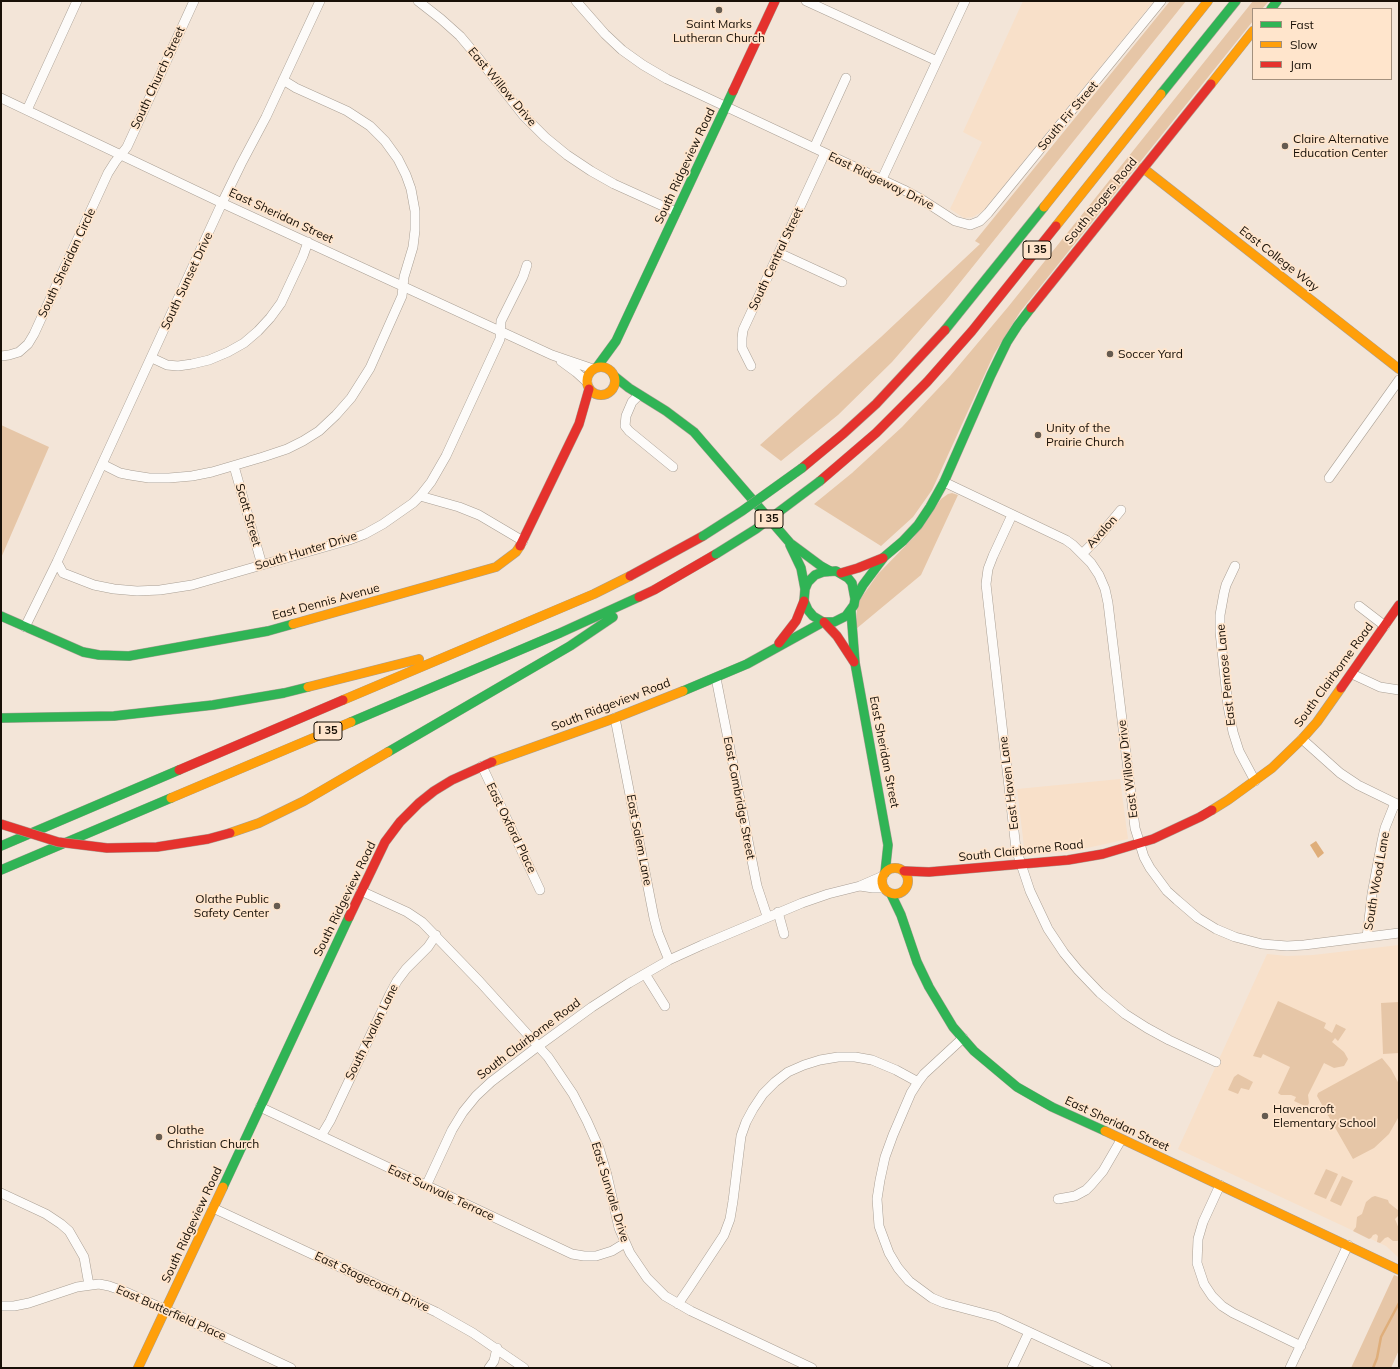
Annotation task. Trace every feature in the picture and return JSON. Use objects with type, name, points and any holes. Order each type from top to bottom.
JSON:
[{"type":"main road","name":"South Ridgeview Road","points":[[595,368],[616,341],[775,1]]},
{"type":"main road","name":"I 35","points":[[1,846],[594,594],[644,569],[703,536],[742,511],[802,468],[843,434],[876,404],[938,338],[1208,1]]},
{"type":"main road","name":"I 35","points":[[1,870],[560,633],[654,590],[756,529],[820,481],[876,434],[949,358],[1236,1]]},
{"type":"main road","name":"South Rogers Road","points":[[884,557],[903,541],[918,525],[944,482],[991,375],[1007,342],[1018,325],[1252,32]]},
{"type":"main road","name":"East College Way","points":[[1143,168],[1399,369]]},
{"type":"main road","name":"South Ridgeview Road","points":[[613,374],[616,341]]},
{"type":"main road","points":[[638,395],[595,394],[588,385],[588,375],[595,368],[605,367],[638,395],[666,411],[694,432],[708,446],[790,543],[830,571]]},
{"type":"main road","points":[[606,394],[614,386],[613,374]]},
{"type":"main road","name":"East Dennis Avenue","points":[[579,424],[588,385]]},
{"type":"main road","name":"East Dennis Avenue","points":[[1,616],[83,652],[112,656],[129,656],[148,654],[268,631],[496,567],[516,552],[523,541],[579,424],[591,408],[606,394]]},
{"type":"main road","points":[[790,543],[801,568],[805,589],[804,601],[808,610],[813,616],[824,622],[841,620],[851,611],[855,599],[863,585],[884,557]]},
{"type":"main road","points":[[841,573],[858,568],[884,557]]},
{"type":"main road","points":[[805,589],[808,582],[815,575],[830,571],[841,573],[852,583],[855,599]]},
{"type":"main road","points":[[1,824],[58,842],[108,848],[157,847],[208,839],[259,823],[304,801],[570,646],[654,590]]},
{"type":"main road","name":"South Ridgeview Road","points":[[774,648],[796,621],[804,601]]},
{"type":"main road","name":"South Clairborne Road","points":[[902,870],[929,872],[1075,859],[1103,854],[1153,839],[1200,817],[1256,781],[1302,739],[1317,722],[1352,674],[1399,605]]},
{"type":"main road","name":"East Sheridan Street","points":[[851,611],[855,663],[888,845],[884,874]]},
{"type":"main road","name":"South Ridgeview Road","points":[[139,1367],[361,891],[385,842],[400,822],[415,806],[434,791],[452,780],[482,766],[615,718],[716,678],[747,664],[824,622]]},
{"type":"main road","name":"East Sheridan Street","points":[[824,622],[838,636],[855,663]]},
{"type":"main road","points":[[1,718],[114,716],[214,706],[284,693],[467,647]]},
{"type":"main road","name":"East Sheridan Street","points":[[888,845],[902,870]]},
{"type":"main road","points":[[889,869],[902,870],[907,875],[906,888],[896,895],[887,891],[882,884],[884,874],[889,869]]},
{"type":"main road","name":"South Clairborne Road","points":[[906,888],[929,872]]},
{"type":"main road","name":"East Sheridan Street","points":[[902,915],[906,888]]},
{"type":"main road","name":"East Sheridan Street","points":[[887,891],[902,915],[917,962],[929,987],[953,1027],[974,1051],[997,1071],[1023,1090],[1052,1107],[1399,1270]]},
{"type":"street","points":[[27,110],[77,1]]},
{"type":"street","name":"South Church Street","points":[[120,155],[127,147],[194,1]]},
{"type":"street","name":"South Sunset Drive","points":[[25,627],[152,358],[222,203],[320,1]]},
{"type":"street","name":"East Willow Drive","points":[[418,1],[460,36],[523,115],[545,137],[567,155],[614,184],[676,212]]},
{"type":"street","name":"East Ridgeway Drive","points":[[576,1],[605,34],[622,50],[643,65],[667,79],[882,179],[921,199],[955,221],[970,225]]},
{"type":"street","points":[[806,1],[937,61]]},
{"type":"street","points":[[882,179],[965,1]]},
{"type":"street","name":"South Fir Street","points":[[970,225],[980,221],[988,213],[1161,1]]},
{"type":"street","name":"East Ridgeway Drive","points":[[814,148],[846,78]]},
{"type":"street","points":[[102,464],[120,473],[169,478],[192,476],[234,466],[287,449],[319,431],[351,398],[364,379],[402,296],[404,277],[413,247],[416,230],[415,211],[411,189],[398,159],[377,133],[358,118],[296,88],[283,80]]},
{"type":"street","name":"East Sheridan Street","points":[[2,103],[27,110],[222,203],[552,354],[595,368]]},
{"type":"street","name":"South Central Street","points":[[751,366],[742,348],[743,330],[825,153]]},
{"type":"street","name":"South Sheridan Circle","points":[[1,356],[19,352],[28,344],[34,334],[108,173],[120,155]]},
{"type":"street","points":[[152,358],[167,365],[178,366],[192,364],[209,360],[244,343],[266,323],[281,303],[304,256],[308,242]]},
{"type":"street","points":[[779,253],[842,282]]},
{"type":"street","name":"South Hunter Drive","points":[[57,562],[63,573],[76,579],[114,589],[137,591],[181,588],[348,540],[365,534],[383,524],[413,503],[431,482],[453,441],[500,339],[501,321],[523,277],[527,265]]},
{"type":"street","name":"East Sheridan Street","points":[[552,354],[576,372],[588,385]]},
{"type":"street","points":[[1329,478],[1399,380]]},
{"type":"street","points":[[638,395],[632,402],[626,416],[625,426],[629,431],[673,467]]},
{"type":"street","name":"Scott Street","points":[[234,466],[262,565]]},
{"type":"street","name":"East Willow Drive","points":[[944,482],[1066,540],[1091,563],[1099,576],[1105,589],[1108,603],[1134,828],[1150,868],[1167,891],[1183,907],[1216,929],[1235,937],[1255,942],[1287,946],[1399,933]]},
{"type":"street","points":[[420,496],[479,514],[523,541]]},
{"type":"street","name":"Avalon","points":[[1082,554],[1122,510]]},
{"type":"street","name":"East Haven Lane","points":[[1012,515],[993,556],[988,570],[986,584],[1016,849],[1033,898],[1048,929],[1064,953],[1091,984],[1125,1014],[1147,1028],[1216,1062]]},
{"type":"street","name":"East Penrose Lane","points":[[1235,566],[1224,593],[1220,615],[1220,632],[1228,706],[1233,732],[1239,751],[1256,781]]},
{"type":"street","name":"South Clairborne Road","points":[[1358,606],[1385,626]]},
{"type":"street","points":[[1352,674],[1380,687],[1399,690]]},
{"type":"street","name":"East Cambridge Street","points":[[716,678],[757,886],[767,916]]},
{"type":"street","name":"East Salem Lane","points":[[615,718],[656,925],[669,960]]},
{"type":"street","points":[[1302,739],[1340,773],[1358,785],[1397,804]]},
{"type":"street","name":"East Oxford Place","points":[[482,766],[540,890]]},
{"type":"street","name":"South Wood Lane","points":[[1367,937],[1372,894],[1382,841],[1385,828],[1397,804]]},
{"type":"street","name":"South Clairborne Road","points":[[426,1186],[452,1130],[463,1112],[476,1096],[491,1082],[538,1045],[592,1007],[669,960],[767,916],[828,894],[860,886],[884,874]]},
{"type":"street","name":"South Clairborne Road","points":[[860,886],[887,891]]},
{"type":"street","name":"East Sunvale Drive","points":[[361,891],[408,912],[422,922],[436,935],[538,1045],[559,1072],[587,1120],[599,1148],[619,1228],[630,1253],[647,1278],[665,1296],[678,1304],[812,1368]]},
{"type":"street","points":[[778,912],[784,934]]},
{"type":"street","name":"South Avalon Lane","points":[[321,1136],[330,1121],[397,980],[436,935]]},
{"type":"street","points":[[645,974],[665,1006]]},
{"type":"street","points":[[963,1038],[924,1074],[911,1092],[885,1157],[877,1199],[878,1217],[882,1237],[889,1254],[909,1281],[932,1298],[944,1304],[997,1317],[1107,1368]]},
{"type":"street","points":[[678,1304],[724,1235],[730,1219],[741,1136],[753,1109],[775,1082],[788,1072],[820,1060],[838,1057],[855,1057],[872,1060],[896,1070],[918,1082]]},
{"type":"street","name":"East Sunvale Terrace","points":[[260,1108],[572,1254],[596,1256],[612,1251],[625,1243]]},
{"type":"street","points":[[1058,1199],[1075,1196],[1086,1190],[1103,1171],[1121,1140]]},
{"type":"street","points":[[1220,1185],[1203,1222],[1198,1239],[1197,1262],[1204,1284],[1217,1301],[1233,1314],[1301,1346]]},
{"type":"street","points":[[1,1193],[46,1214],[69,1231],[84,1256],[89,1286]]},
{"type":"street","name":"East Stagecoach Drive","points":[[213,1208],[436,1312],[467,1329],[524,1368]]},
{"type":"street","points":[[1290,1368],[1348,1245]]},
{"type":"street","name":"East Butterfield Place","points":[[1,1306],[14,1306],[29,1303],[77,1287],[99,1284],[109,1286],[165,1309],[291,1368]]},
{"type":"street","points":[[1012,1368],[1029,1332]]},
{"type":"street","points":[[489,1368],[494,1362],[496,1348]]},
{"type":"shaded area","points":[[1023,1],[1154,1],[983,211],[973,217],[964,218],[950,209],[982,142],[963,132]]},
{"type":"shaded area","points":[[1170,1],[1186,1],[946,300],[892,362],[838,415],[781,461],[760,445],[881,337],[980,244],[975,241]]},
{"type":"shaded area","points":[[1253,1],[1269,1],[1263,8],[1252,8],[1252,22],[1020,312],[994,354],[932,490],[913,517],[881,546],[814,504],[852,473],[902,427],[950,376],[1008,307]]},
{"type":"shaded area","points":[[1,425],[49,447],[1,558]]},
{"type":"shaded area","points":[[952,493],[958,495],[921,575],[856,629],[859,601],[878,574],[914,537],[941,499]]},
{"type":"shaded area","points":[[1120,779],[1128,839],[1078,850],[1025,855],[1017,789]]},
{"type":"shaded area","points":[[1316,841],[1324,853],[1318,858],[1310,845]]},
{"type":"shaded area","points":[[1399,945],[1399,1258],[1386,1246],[1178,1149],[1267,954],[1287,956],[1313,955]]},
{"type":"shaded area","points":[[1278,1001],[1326,1023],[1324,1028],[1332,1033],[1336,1024],[1346,1029],[1338,1041],[1335,1038],[1332,1042],[1344,1052],[1348,1059],[1347,1061],[1344,1066],[1334,1068],[1324,1063],[1308,1095],[1309,1103],[1307,1107],[1294,1101],[1296,1097],[1291,1095],[1281,1095],[1278,1093],[1290,1067],[1263,1054],[1261,1058],[1253,1056]]},
{"type":"shaded area","points":[[1399,1002],[1399,1053],[1383,1054],[1381,1003]]},
{"type":"shaded area","points":[[1382,1058],[1391,1069],[1399,1084],[1398,1118],[1389,1134],[1374,1148],[1353,1159],[1317,1096],[1318,1093]]},
{"type":"shaded area","points":[[1238,1074],[1253,1082],[1249,1090],[1241,1088],[1238,1094],[1228,1090],[1234,1077]]},
{"type":"shaded area","points":[[1326,1169],[1338,1174],[1326,1199],[1314,1194]]},
{"type":"shaded area","points":[[1342,1176],[1353,1181],[1341,1206],[1330,1201]]},
{"type":"shaded area","points":[[1375,1196],[1388,1200],[1389,1203],[1399,1211],[1398,1216],[1395,1219],[1399,1229],[1399,1240],[1393,1241],[1388,1237],[1380,1243],[1377,1242],[1378,1236],[1376,1234],[1369,1239],[1353,1231],[1356,1227],[1357,1217],[1362,1214],[1366,1202]]},
{"type":"shaded area","points":[[1394,1275],[1399,1277],[1399,1350],[1391,1368],[1351,1368]]},
{"type":"waterway","points":[[1373,1368],[1377,1358],[1381,1337],[1399,1303]]},
{"type":"traffic: fast","points":[[1161,94],[1236,1]]},
{"type":"traffic: fast","points":[[1272,8],[1277,1]]},
{"type":"traffic: fast","points":[[597,367],[616,341],[733,91]]},
{"type":"traffic: fast","points":[[945,330],[1044,207]]},
{"type":"traffic: fast","points":[[855,599],[863,585],[884,557],[903,541],[918,525],[930,507],[944,482],[1007,342],[1031,308]]},
{"type":"traffic: fast","points":[[614,376],[629,388],[666,411],[694,432],[790,543],[830,571]]},
{"type":"traffic: fast","points":[[703,536],[742,511],[802,468]]},
{"type":"traffic: fast","points":[[716,554],[756,529],[820,481]]},
{"type":"traffic: fast","points":[[790,545],[801,568],[805,589],[804,601],[808,610],[813,616],[823,622],[834,622],[846,616],[854,605],[855,599],[852,583],[848,578],[836,571],[823,572],[815,575],[808,582],[805,589]]},
{"type":"traffic: fast","points":[[351,722],[560,633],[639,597]]},
{"type":"traffic: fast","points":[[851,611],[855,663],[888,845],[885,873]]},
{"type":"traffic: fast","points":[[1,616],[83,652],[99,655],[129,656],[268,631],[293,624]]},
{"type":"traffic: fast","points":[[388,752],[570,646],[613,617]]},
{"type":"traffic: fast","points":[[683,691],[747,664],[823,622]]},
{"type":"traffic: fast","points":[[1,718],[114,716],[213,705],[284,693],[308,687]]},
{"type":"traffic: fast","points":[[1,846],[179,770]]},
{"type":"traffic: fast","points":[[1,870],[171,798]]},
{"type":"traffic: fast","points":[[891,894],[901,915],[917,962],[929,987],[953,1027],[974,1051],[1017,1087],[1052,1107],[1105,1131]]},
{"type":"traffic: fast","points":[[223,1187],[349,917]]},
{"type":"traffic: slow","points":[[1044,207],[1208,1]]},
{"type":"traffic: slow","points":[[1211,84],[1252,32]]},
{"type":"traffic: slow","points":[[1056,226],[1161,94]]},
{"type":"traffic: slow","points":[[1143,168],[1399,369]]},
{"type":"traffic: slow","points":[[601,367],[611,371],[615,381],[611,391],[601,395],[591,391],[587,381],[591,371],[601,367]]},
{"type":"traffic: slow","points":[[293,624],[496,567],[516,552],[520,546]]},
{"type":"traffic: slow","points":[[343,700],[594,594],[630,576]]},
{"type":"traffic: slow","points":[[308,687],[419,659]]},
{"type":"traffic: slow","points":[[1212,810],[1272,768],[1317,722],[1341,688]]},
{"type":"traffic: slow","points":[[492,762],[615,718],[683,691]]},
{"type":"traffic: slow","points":[[171,798],[351,722]]},
{"type":"traffic: slow","points":[[230,833],[259,823],[304,801],[388,752]]},
{"type":"traffic: slow","points":[[895,868],[904,872],[908,881],[904,890],[895,894],[886,890],[882,881],[886,872],[895,868]]},
{"type":"traffic: slow","points":[[1105,1131],[1399,1270]]},
{"type":"traffic: slow","points":[[138,1368],[223,1187]]},
{"type":"traffic: jam","points":[[733,91],[775,1]]},
{"type":"traffic: jam","points":[[1031,308],[1211,84]]},
{"type":"traffic: jam","points":[[820,481],[876,433],[927,382],[972,331],[1056,226]]},
{"type":"traffic: jam","points":[[802,468],[876,404],[945,330]]},
{"type":"traffic: jam","points":[[520,546],[579,424],[589,389]]},
{"type":"traffic: jam","points":[[630,576],[703,536]]},
{"type":"traffic: jam","points":[[639,597],[654,590],[716,554]]},
{"type":"traffic: jam","points":[[841,573],[883,558]]},
{"type":"traffic: jam","points":[[779,643],[796,621],[804,601]]},
{"type":"traffic: jam","points":[[1341,688],[1399,605]]},
{"type":"traffic: jam","points":[[824,622],[837,636],[854,662]]},
{"type":"traffic: jam","points":[[179,770],[343,700]]},
{"type":"traffic: jam","points":[[349,917],[385,842],[400,822],[419,803],[434,791],[452,780],[492,762]]},
{"type":"traffic: jam","points":[[904,871],[929,872],[1068,860],[1103,854],[1153,839],[1212,810]]},
{"type":"traffic: jam","points":[[1,824],[58,842],[107,848],[157,847],[208,839],[230,833]]},
{"type":"place","name":"Saint Marks Lutheran Church","points":[[719,10]]},
{"type":"place","name":"Claire Alternative Education Center","points":[[1285,146]]},
{"type":"place","name":"Soccer Yard","points":[[1110,354]]},
{"type":"place","name":"Unity of the Prairie Church","points":[[1038,435]]},
{"type":"place","name":"Olathe Public Safety Center","points":[[277,906]]},
{"type":"place","name":"Havencroft Elementary School","points":[[1265,1116]]},
{"type":"place","name":"Olathe Christian Church","points":[[159,1137]]}]
